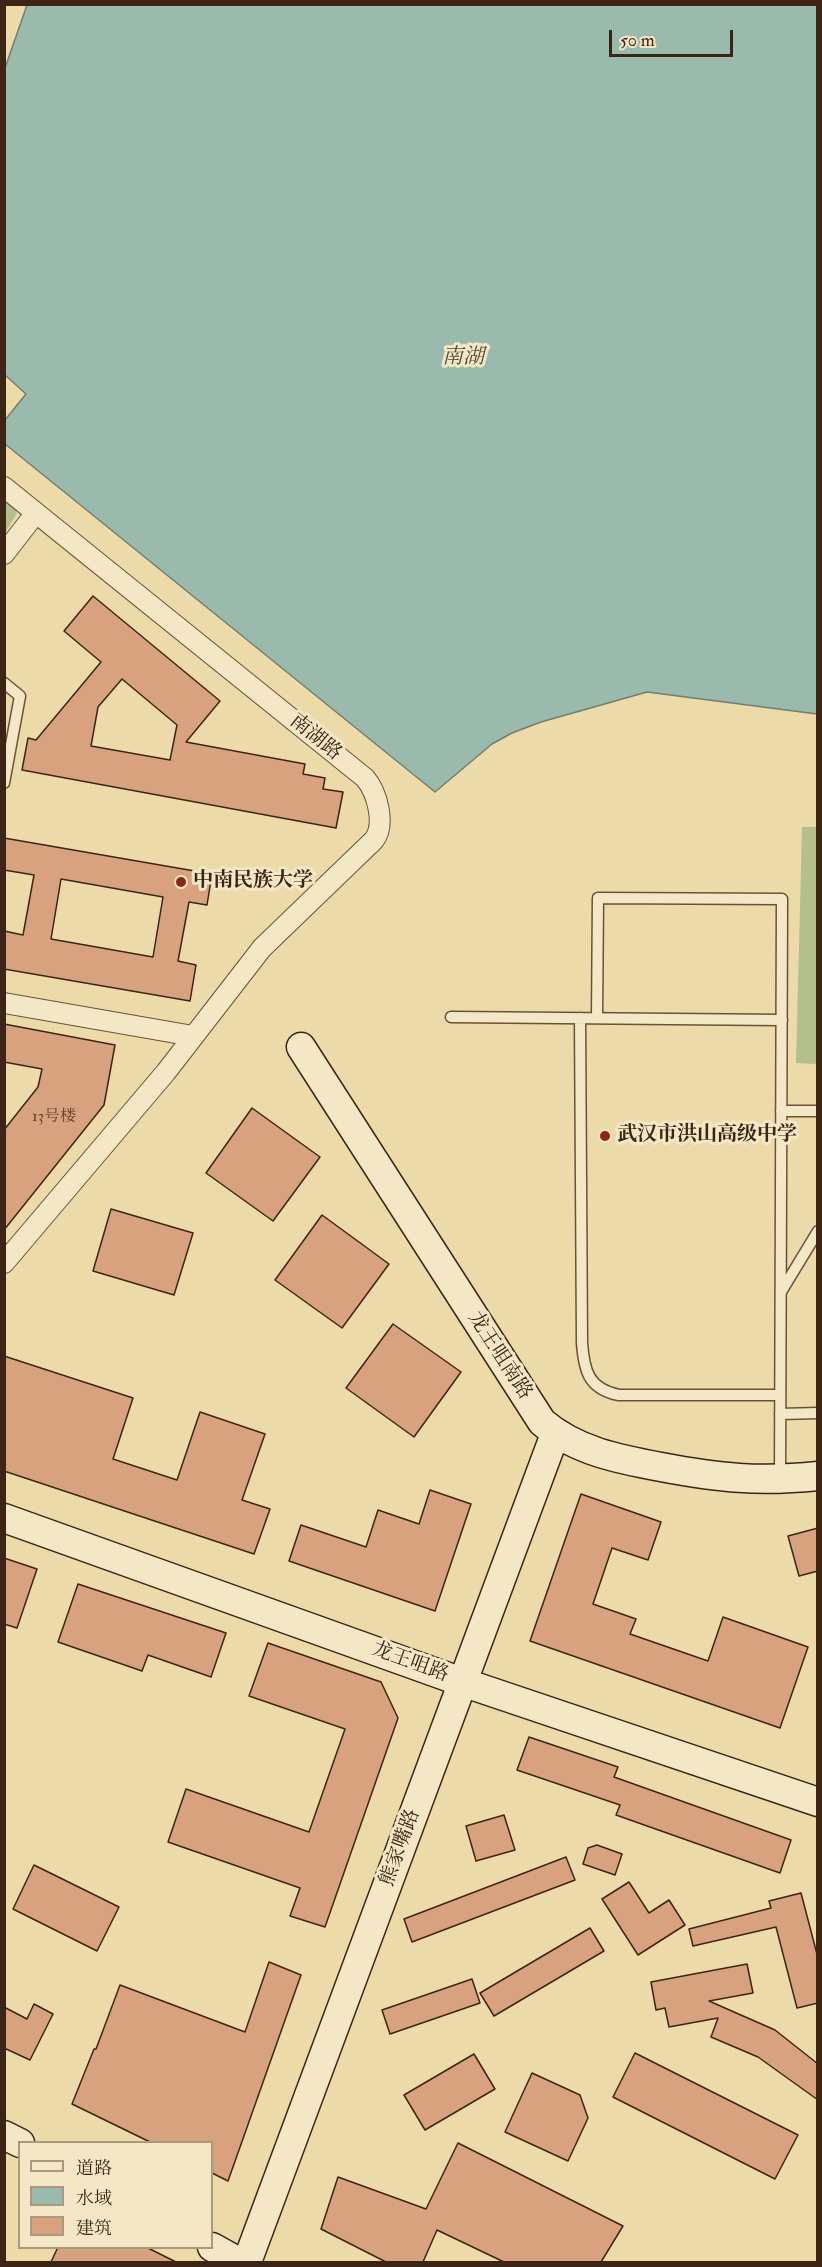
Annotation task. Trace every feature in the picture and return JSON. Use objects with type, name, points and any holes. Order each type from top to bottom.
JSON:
[{"type":"street","name":"南湖路","points":[[4,488],[365,778],[373,790],[380,826],[374,840],[262,948],[166,1072],[4,1263]]},
{"type":"street","points":[[4,554],[36,514]]},
{"type":"street","points":[[4,1004],[193,1036]]},
{"type":"street","name":"龙王咀南路","points":[[301,1047],[542,1422],[555,1434],[576,1445],[618,1459],[710,1476],[780,1480],[818,1476]]},
{"type":"street","name":"熊家嘴路","points":[[248,2262],[555,1434]]},
{"type":"street","name":"龙王咀路","points":[[4,1518],[462,1682],[818,1802]]},
{"type":"street","points":[[4,2135],[18,2142]]},
{"type":"street","points":[[213,2248],[239,2262]]},
{"type":"lane","points":[[4,683],[20,696],[4,783]]},
{"type":"lane","points":[[597,1018],[598,898],[782,899],[780,1480]]},
{"type":"lane","points":[[451,1017],[782,1020]]},
{"type":"lane","points":[[580,1018],[582,1342],[583,1363],[589,1378],[602,1389],[619,1395],[780,1395]]},
{"type":"lane","points":[[781,1111],[818,1111]]},
{"type":"lane","points":[[781,1292],[818,1232]]},
{"type":"lane","points":[[780,1414],[818,1413]]},
{"type":"green space","points":[[4,499],[14,506],[17,513],[5,533]]},
{"type":"green space","points":[[802,827],[817,827],[817,1064],[796,1063]]},
{"type":"water","name":"南湖","points":[[27,5],[817,5],[817,714],[647,692],[541,722],[512,733],[492,744],[435,792],[5,444],[5,420],[26,394],[5,375],[5,68]]},
{"type":"building","points":[[93,596],[220,701],[186,742],[305,764],[303,774],[325,778],[323,789],[343,792],[336,828],[22,770],[28,738],[36,740],[101,662],[64,631]],"holes":[[[122,679],[177,725],[170,760],[91,746],[98,707]]]},
{"type":"building","points":[[4,838],[212,874],[207,905],[189,902],[178,961],[196,965],[190,1001],[4,969],[4,931],[23,935],[34,875],[4,870]],"holes":[[[61,879],[163,897],[153,957],[51,939]]]},
{"type":"building","points":[[4,1024],[115,1045],[104,1105],[4,1230],[4,1130],[38,1087],[42,1069],[4,1062]]},
{"type":"building","points":[[252,1108],[320,1157],[273,1221],[206,1173]]},
{"type":"building","points":[[111,1209],[193,1233],[174,1295],[93,1271]]},
{"type":"building","points":[[322,1215],[389,1264],[342,1328],[275,1280]]},
{"type":"building","points":[[393,1324],[461,1372],[414,1437],[346,1388]]},
{"type":"building","points":[[4,1356],[133,1398],[113,1459],[177,1480],[200,1412],[265,1434],[242,1500],[270,1509],[254,1554],[4,1471]]},
{"type":"building","points":[[430,1490],[471,1504],[435,1611],[289,1561],[301,1525],[366,1547],[378,1510],[419,1524]]},
{"type":"building","points":[[581,1494],[661,1522],[648,1560],[612,1548],[593,1604],[636,1619],[630,1634],[708,1661],[723,1617],[808,1647],[780,1728],[530,1641]]},
{"type":"building","points":[[818,1528],[818,1571],[799,1576],[788,1536]]},
{"type":"building","points":[[4,1558],[37,1569],[17,1628],[4,1624]]},
{"type":"building","points":[[78,1584],[226,1633],[211,1677],[148,1655],[142,1671],[58,1642]]},
{"type":"building","points":[[268,1643],[381,1682],[398,1718],[325,1927],[290,1916],[300,1888],[168,1842],[186,1789],[309,1832],[345,1729],[249,1696]]},
{"type":"building","points":[[529,1737],[618,1767],[614,1777],[791,1840],[780,1873],[616,1815],[620,1805],[517,1770]]},
{"type":"building","points":[[504,1815],[515,1850],[476,1861],[466,1826]]},
{"type":"building","points":[[597,1845],[622,1854],[615,1875],[583,1864],[588,1848]]},
{"type":"building","points":[[566,1857],[575,1880],[412,1942],[404,1919]]},
{"type":"building","points":[[34,1865],[119,1907],[97,1951],[13,1909]]},
{"type":"building","points":[[629,1882],[649,1913],[669,1900],[685,1925],[638,1955],[602,1899]]},
{"type":"building","points":[[801,1893],[818,1958],[818,2003],[797,2008],[776,1927],[693,1946],[689,1929],[771,1908],[769,1901]]},
{"type":"building","points":[[590,1928],[604,1951],[494,2016],[480,1993]]},
{"type":"building","points":[[269,1962],[301,1975],[228,2181],[213,2174],[213,2141],[148,2141],[72,2104],[120,1985],[245,2032]]},
{"type":"building","points":[[747,1964],[753,1993],[709,2001],[775,2030],[818,2064],[818,2100],[758,2057],[711,2037],[718,2018],[669,2027],[665,2008],[656,2010],[651,1982]]},
{"type":"building","points":[[472,1979],[480,2003],[390,2034],[382,2010]]},
{"type":"building","points":[[34,2004],[53,2014],[30,2060],[4,2048],[4,2007],[27,2019]]},
{"type":"building","points":[[635,2053],[798,2135],[775,2179],[613,2097]]},
{"type":"building","points":[[474,2054],[495,2089],[425,2130],[404,2095]]},
{"type":"building","points":[[532,2073],[580,2095],[588,2118],[568,2161],[505,2132]]},
{"type":"building","points":[[458,2143],[623,2226],[601,2262],[504,2262],[437,2230],[423,2262],[386,2262],[321,2229],[338,2177],[426,2209]]},
{"type":"building","points":[[57,2249],[150,2249],[176,2262],[51,2262]]},
{"type":"place","name":"中南民族大学","points":[[181,882]]},
{"type":"place","name":"武汉市洪山高级中学","points":[[605,1136]]}]
